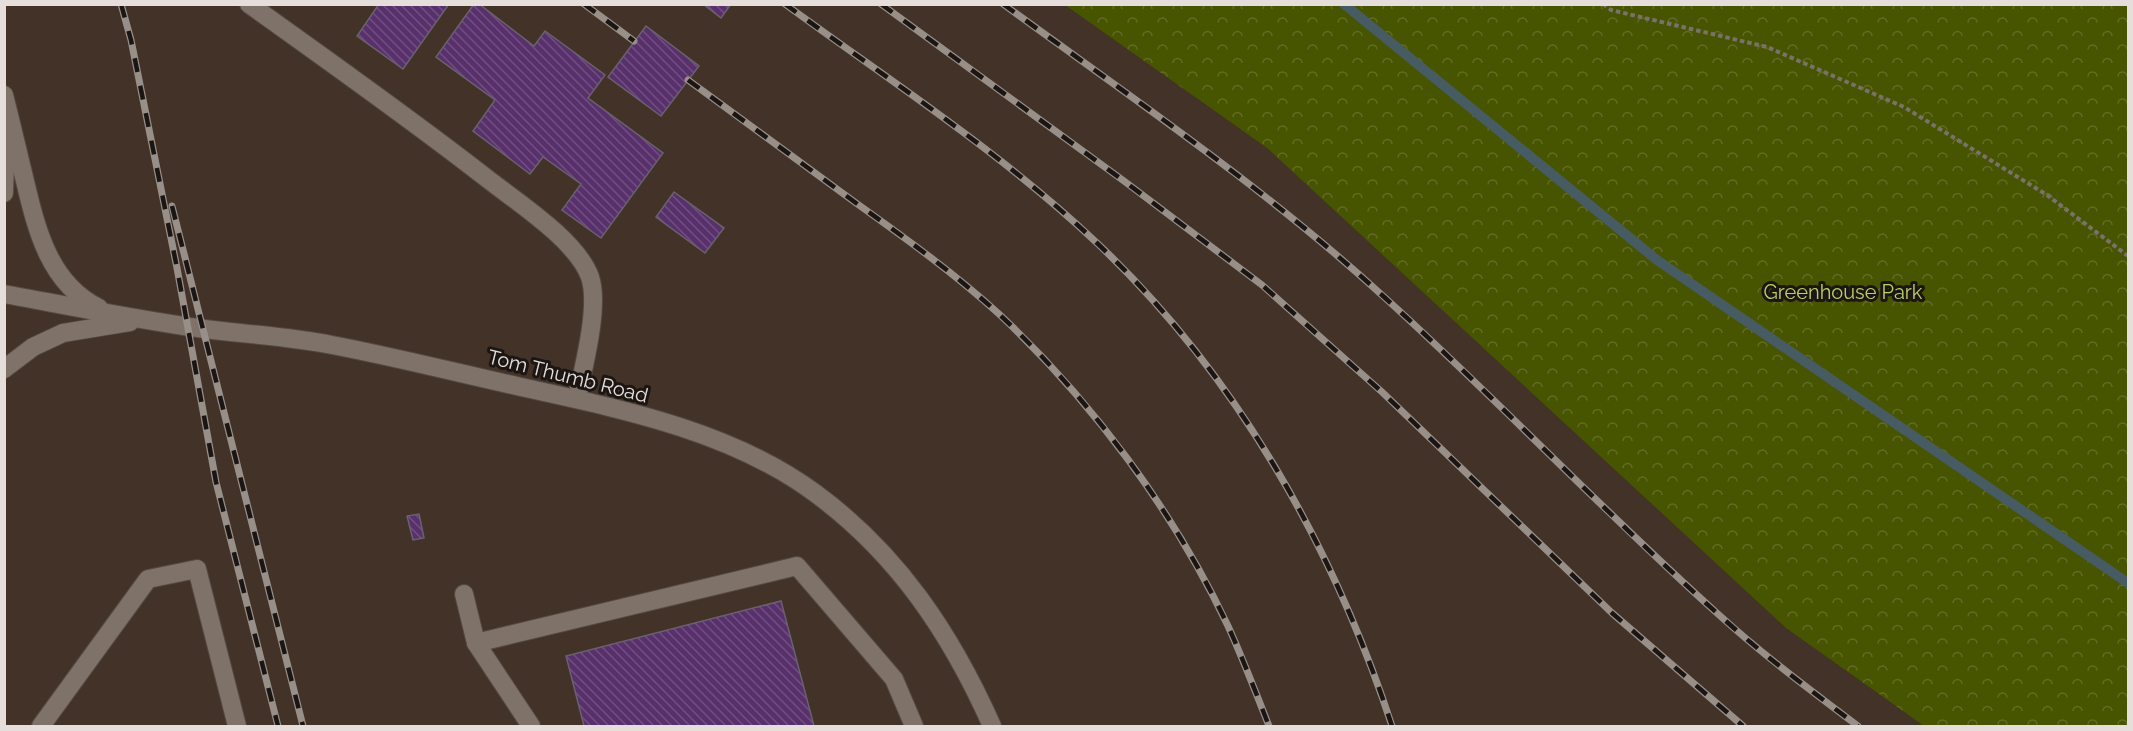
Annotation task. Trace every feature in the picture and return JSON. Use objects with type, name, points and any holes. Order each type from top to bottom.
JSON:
[{"type":"street","points":[[249,4],[455,154],[545,223],[578,256],[586,268],[593,294],[589,338],[577,399]]},
{"type":"street","points":[[4,95],[32,210],[41,240],[51,262],[76,293],[87,302],[112,314]]},
{"type":"street","points":[[4,106],[7,150],[4,194]]},
{"type":"street","name":"Tom Thumb Road","points":[[4,294],[144,320],[332,345],[577,399],[676,426],[730,447],[769,465],[814,492],[862,532],[901,573],[935,619],[970,677],[992,726]]},
{"type":"street","points":[[4,369],[33,347],[63,333],[144,320]]},
{"type":"street","points":[[476,643],[797,566],[894,679],[914,726]]},
{"type":"street","points":[[41,726],[148,579],[197,569],[237,726]]},
{"type":"street","points":[[464,594],[476,643],[531,726]]},
{"type":"path","points":[[1603,4],[1611,10],[1767,47],[1904,107],[2047,195],[2128,256]]},
{"type":"shaded area","points":[[4,5],[1065,5],[1267,148],[1786,628],[1924,726],[5,726]]},
{"type":"green space","name":"Greenhouse Park","points":[[1065,5],[2128,5],[2128,726],[1924,726],[1786,628],[1267,148]]},
{"type":"building","points":[[379,4],[449,4],[403,69],[357,36]]},
{"type":"building","points":[[474,4],[479,4],[534,46],[545,31],[605,75],[588,98],[663,153],[601,238],[562,210],[581,184],[543,157],[530,174],[473,131],[495,100],[436,57]]},
{"type":"building","points":[[703,4],[731,4],[721,18]]},
{"type":"building","points":[[646,26],[699,66],[661,116],[608,77]]},
{"type":"building","points":[[674,192],[724,228],[705,253],[656,217]]},
{"type":"building","points":[[419,514],[424,538],[413,540],[407,516]]},
{"type":"building","points":[[781,601],[814,726],[584,726],[566,656]]},
{"type":"waterway","points":[[1344,4],[1657,260],[2128,583]]},
{"type":"railway","points":[[121,4],[131,40],[177,268],[216,482],[278,726]]},
{"type":"railway","points":[[584,4],[634,41]]},
{"type":"railway","points":[[785,4],[984,148],[1061,210],[1147,294],[1193,348],[1236,406],[1274,466],[1309,529],[1341,593],[1392,726]]},
{"type":"railway","points":[[881,4],[1262,285],[1382,392],[1612,613],[1743,726]]},
{"type":"railway","points":[[1003,4],[1245,181],[1338,256],[1425,335],[1718,614],[1769,658],[1858,726]]},
{"type":"railway","points":[[688,80],[947,270],[999,314],[1066,383],[1128,459],[1182,541],[1228,626],[1269,726]]},
{"type":"railway","points":[[172,206],[303,726]]}]
